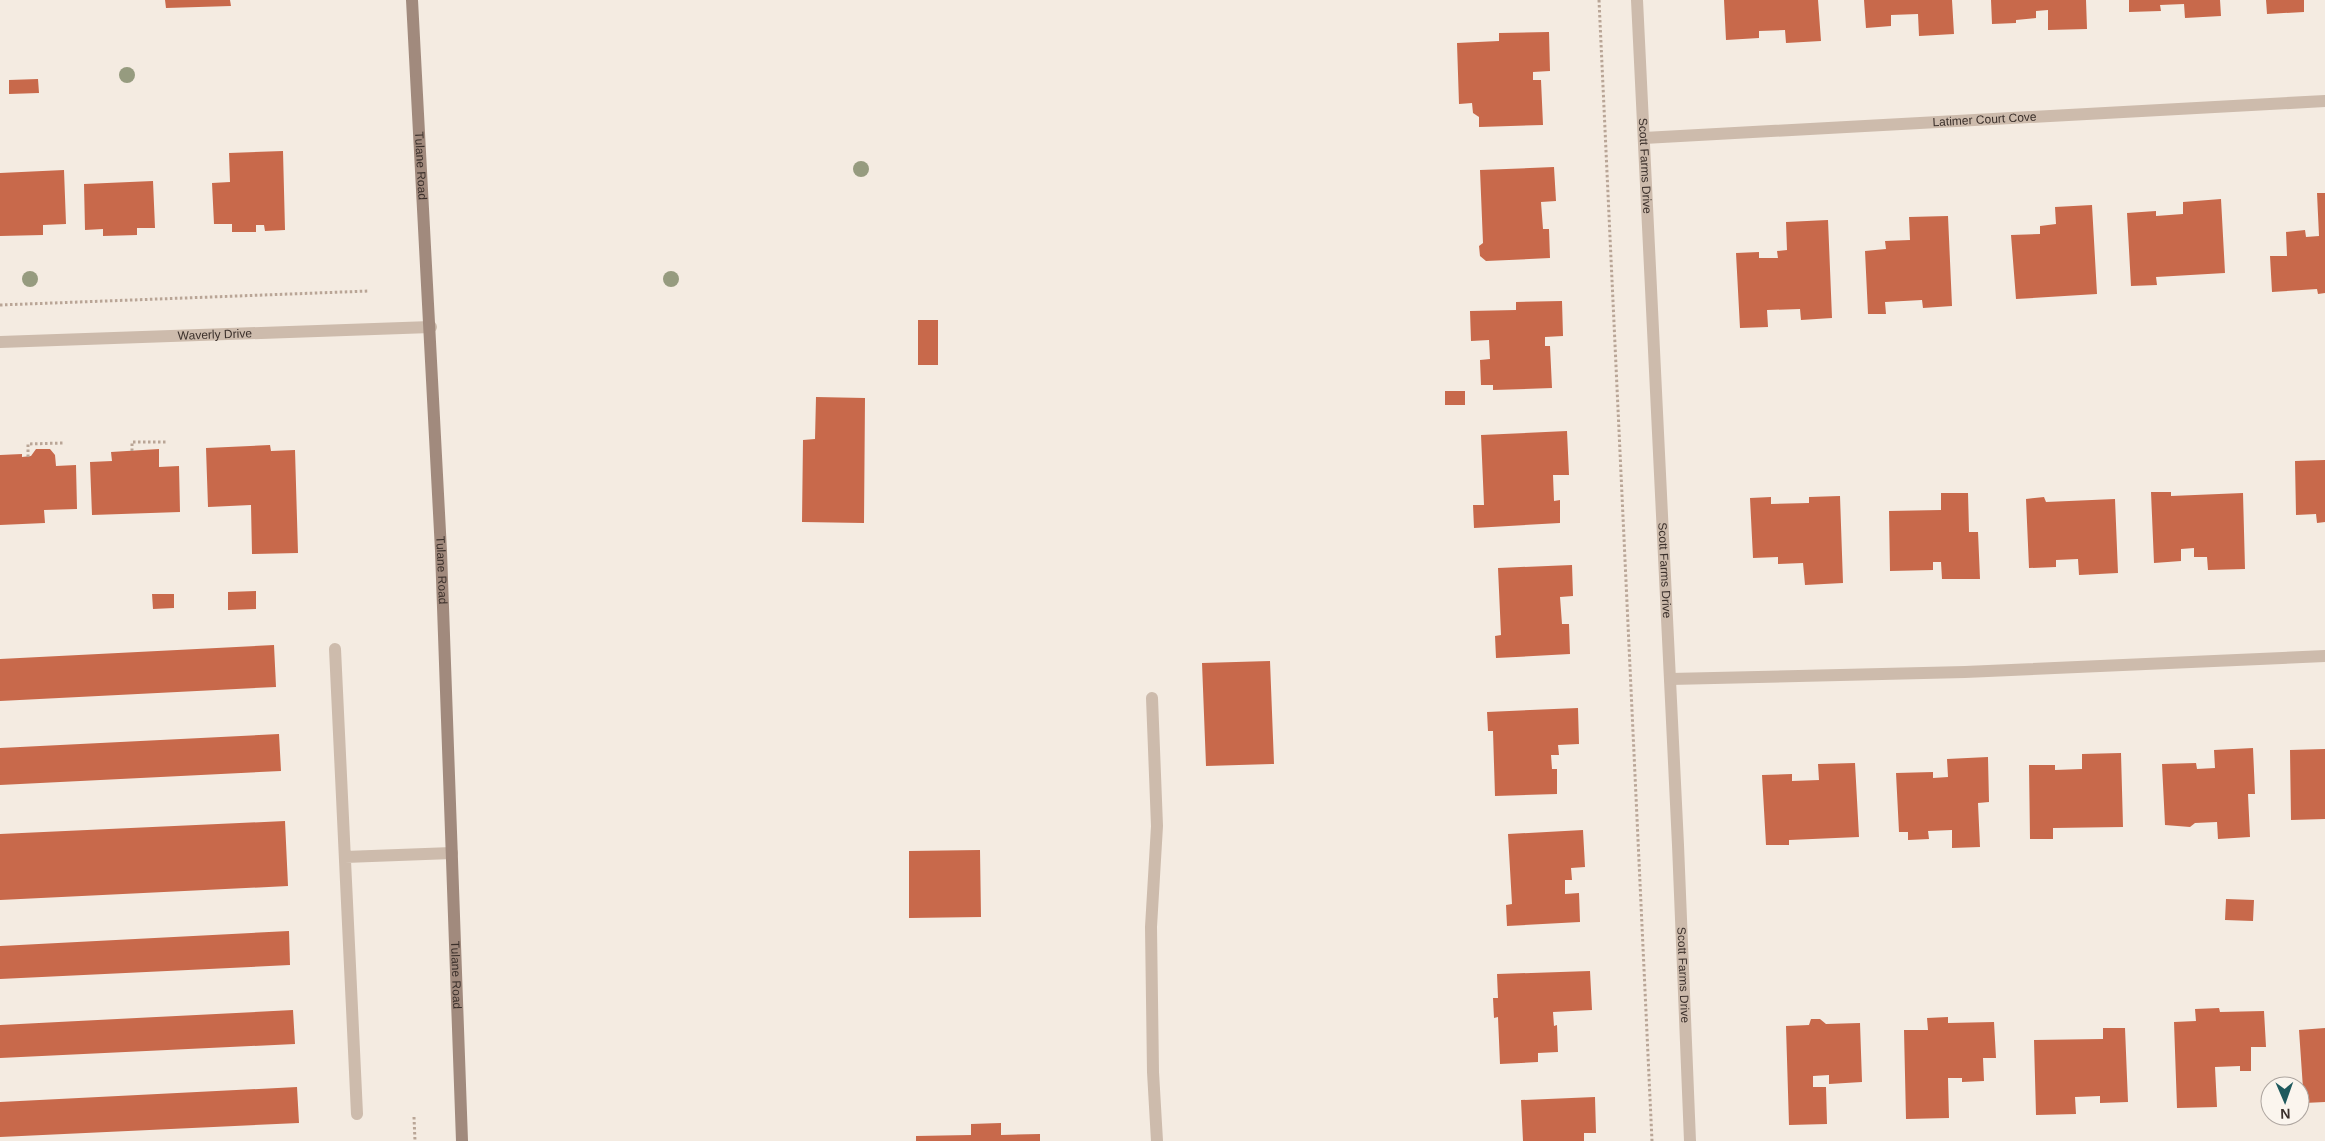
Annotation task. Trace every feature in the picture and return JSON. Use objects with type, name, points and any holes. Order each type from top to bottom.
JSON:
[{"type":"street","name":"Tulane Road","points":[[412,0],[431,327],[462,1141]]},
{"type":"street","name":"Scott Farms Drive","points":[[1637,0],[1690,1141]]},
{"type":"street","name":"Latimer Court Cove","points":[[1644,138],[2325,101]]},
{"type":"street","name":"Waverly Drive","points":[[0,342],[431,327]]},
{"type":"street","points":[[335,649],[357,1114]]},
{"type":"street","points":[[1670,679],[1964,672],[2325,656]]},
{"type":"street","points":[[1152,698],[1156,826],[1151,927],[1153,1072],[1157,1141]]},
{"type":"street","points":[[345,857],[452,853]]},
{"type":"path","points":[[1599,0],[1652,1141]]},
{"type":"path","points":[[0,305],[369,291]]},
{"type":"path","points":[[132,451],[132,442],[167,442]]},
{"type":"path","points":[[28,456],[28,444],[63,443]]},
{"type":"path","points":[[414,1117],[415,1141]]},
{"type":"building","points":[[165,0],[230,0],[231,6],[166,8]]},
{"type":"building","points":[[1724,0],[1818,0],[1821,41],[1786,43],[1785,30],[1759,31],[1759,38],[1726,40]]},
{"type":"building","points":[[1864,0],[1952,0],[1954,34],[1919,36],[1918,14],[1891,15],[1891,26],[1866,28]]},
{"type":"building","points":[[1991,0],[2086,0],[2087,29],[2048,30],[2048,10],[2036,11],[2036,18],[2016,20],[2016,23],[1992,24]]},
{"type":"building","points":[[2129,0],[2220,0],[2221,16],[2185,18],[2184,4],[2160,5],[2161,11],[2129,12]]},
{"type":"building","points":[[2266,0],[2304,0],[2304,12],[2267,14]]},
{"type":"building","points":[[1549,32],[1550,71],[1533,72],[1533,80],[1541,80],[1543,125],[1479,127],[1479,117],[1473,113],[1472,103],[1459,104],[1457,43],[1499,41],[1499,33]]},
{"type":"building","points":[[38,79],[39,93],[9,94],[9,80]]},
{"type":"building","points":[[283,151],[285,230],[265,231],[264,225],[256,225],[256,232],[232,232],[232,224],[214,224],[212,183],[230,182],[229,153]]},
{"type":"building","points":[[1554,167],[1556,201],[1541,202],[1543,229],[1549,229],[1550,258],[1486,261],[1480,256],[1479,246],[1483,243],[1480,170]]},
{"type":"building","points":[[64,170],[66,224],[43,225],[43,235],[0,236],[0,173]]},
{"type":"building","points":[[153,181],[155,228],[137,228],[137,235],[103,236],[103,229],[85,230],[84,184]]},
{"type":"building","points":[[2317,193],[2325,193],[2325,293],[2318,294],[2317,289],[2272,292],[2270,256],[2287,256],[2286,232],[2305,230],[2306,237],[2319,236]]},
{"type":"building","points":[[2221,199],[2225,273],[2156,277],[2157,285],[2131,286],[2127,213],[2156,211],[2156,216],[2183,214],[2183,202]]},
{"type":"building","points":[[2092,205],[2097,294],[2016,299],[2011,235],[2040,234],[2040,226],[2056,224],[2055,207]]},
{"type":"building","points":[[1948,216],[1952,306],[1923,308],[1922,300],[1885,302],[1886,314],[1868,314],[1865,251],[1886,249],[1885,241],[1910,240],[1909,217]]},
{"type":"building","points":[[1828,220],[1832,318],[1801,320],[1800,309],[1767,310],[1768,327],[1740,328],[1736,253],[1759,252],[1759,258],[1778,258],[1777,251],[1787,250],[1786,222]]},
{"type":"building","points":[[1562,301],[1563,336],[1545,337],[1545,346],[1550,346],[1552,388],[1493,390],[1493,385],[1481,385],[1480,360],[1490,359],[1489,340],[1471,341],[1470,311],[1516,310],[1516,302]]},
{"type":"building","points":[[918,320],[938,320],[938,365],[918,365]]},
{"type":"building","points":[[1445,391],[1465,391],[1465,405],[1445,405]]},
{"type":"building","points":[[816,397],[865,398],[864,523],[802,522],[803,440],[815,439]]},
{"type":"building","points":[[1567,431],[1569,475],[1553,475],[1554,501],[1560,500],[1560,523],[1474,528],[1473,505],[1484,505],[1481,435]]},
{"type":"building","points":[[270,445],[271,451],[295,450],[298,553],[252,554],[251,505],[208,507],[206,448]]},
{"type":"building","points":[[36,449],[50,449],[55,455],[56,466],[76,465],[77,509],[44,510],[45,523],[0,525],[0,455],[22,454],[22,457],[31,456]]},
{"type":"building","points":[[159,449],[159,467],[179,466],[180,512],[92,515],[90,462],[112,461],[111,452]]},
{"type":"building","points":[[2325,460],[2325,522],[2317,523],[2316,514],[2296,515],[2295,461]]},
{"type":"building","points":[[2151,492],[2171,492],[2171,496],[2243,493],[2245,569],[2208,570],[2207,557],[2194,557],[2194,548],[2181,549],[2181,561],[2154,563]]},
{"type":"building","points":[[1941,493],[1968,493],[1969,532],[1978,532],[1980,579],[1942,579],[1941,562],[1933,562],[1933,570],[1890,571],[1889,511],[1941,510]]},
{"type":"building","points":[[1840,496],[1843,583],[1805,585],[1803,563],[1778,564],[1778,557],[1753,558],[1750,498],[1771,497],[1771,504],[1809,503],[1809,497]]},
{"type":"building","points":[[2044,497],[2046,502],[2115,499],[2118,573],[2079,575],[2078,559],[2056,560],[2056,567],[2029,568],[2026,499]]},
{"type":"building","points":[[1572,565],[1573,596],[1560,597],[1562,624],[1569,624],[1570,654],[1496,658],[1495,636],[1501,635],[1498,568]]},
{"type":"building","points":[[256,591],[256,609],[228,610],[228,592]]},
{"type":"building","points":[[152,594],[174,594],[174,608],[153,609]]},
{"type":"building","points":[[274,645],[276,687],[0,701],[0,659]]},
{"type":"building","points":[[1270,661],[1274,764],[1206,766],[1202,663]]},
{"type":"building","points":[[1578,708],[1579,744],[1558,745],[1559,755],[1551,755],[1552,769],[1557,769],[1557,794],[1495,796],[1493,731],[1488,731],[1487,712]]},
{"type":"building","points":[[279,734],[281,771],[0,785],[0,748]]},
{"type":"building","points":[[2253,748],[2255,794],[2248,794],[2250,837],[2218,839],[2217,822],[2195,823],[2190,827],[2165,825],[2162,764],[2196,763],[2197,769],[2215,768],[2214,750]]},
{"type":"building","points":[[2325,749],[2325,819],[2291,820],[2290,750]]},
{"type":"building","points":[[2121,753],[2123,827],[2053,828],[2053,839],[2030,839],[2029,765],[2055,765],[2055,770],[2082,769],[2082,754]]},
{"type":"building","points":[[1988,757],[1989,802],[1978,803],[1980,847],[1952,848],[1952,830],[1928,831],[1929,839],[1908,840],[1908,832],[1899,832],[1896,773],[1933,772],[1933,778],[1948,777],[1947,759]]},
{"type":"building","points":[[1855,763],[1859,837],[1789,840],[1789,845],[1766,845],[1762,775],[1792,774],[1792,781],[1819,780],[1818,764]]},
{"type":"building","points":[[285,821],[288,886],[0,900],[0,834]]},
{"type":"building","points":[[1583,830],[1585,867],[1571,868],[1572,880],[1565,880],[1565,894],[1579,893],[1580,922],[1507,926],[1506,905],[1512,904],[1508,834]]},
{"type":"building","points":[[980,850],[981,917],[909,918],[909,851]]},
{"type":"building","points":[[2226,899],[2254,900],[2253,921],[2225,920]]},
{"type":"building","points":[[289,931],[290,965],[0,979],[0,946]]},
{"type":"building","points":[[1590,971],[1592,1010],[1553,1012],[1554,1026],[1557,1025],[1558,1052],[1538,1053],[1538,1062],[1500,1064],[1498,1017],[1494,1018],[1493,998],[1498,998],[1497,974]]},
{"type":"building","points":[[2219,1008],[2220,1012],[2264,1011],[2266,1047],[2251,1047],[2251,1071],[2240,1071],[2240,1066],[2215,1067],[2217,1107],[2177,1108],[2174,1022],[2196,1021],[2195,1009]]},
{"type":"building","points":[[293,1010],[295,1044],[0,1058],[0,1025]]},
{"type":"building","points":[[1948,1017],[1948,1023],[1994,1022],[1996,1058],[1983,1058],[1984,1081],[1962,1082],[1962,1078],[1948,1078],[1949,1118],[1906,1119],[1904,1030],[1928,1030],[1927,1018]]},
{"type":"building","points":[[1811,1019],[1820,1019],[1826,1024],[1860,1023],[1862,1082],[1829,1084],[1829,1075],[1813,1076],[1813,1087],[1826,1087],[1827,1124],[1789,1125],[1786,1026],[1809,1025]]},
{"type":"building","points":[[2103,1028],[2125,1028],[2128,1102],[2100,1103],[2100,1096],[2075,1097],[2076,1114],[2036,1115],[2034,1040],[2103,1039]]},
{"type":"building","points":[[2325,1028],[2325,1102],[2310,1103],[2310,1076],[2302,1076],[2299,1030]]},
{"type":"building","points":[[297,1087],[299,1123],[0,1137],[0,1102]]},
{"type":"building","points":[[1595,1097],[1596,1133],[1584,1133],[1584,1141],[1523,1141],[1521,1100]]},
{"type":"building","points":[[1001,1123],[1001,1135],[1040,1134],[1040,1141],[916,1141],[916,1136],[971,1135],[971,1124]]}]
